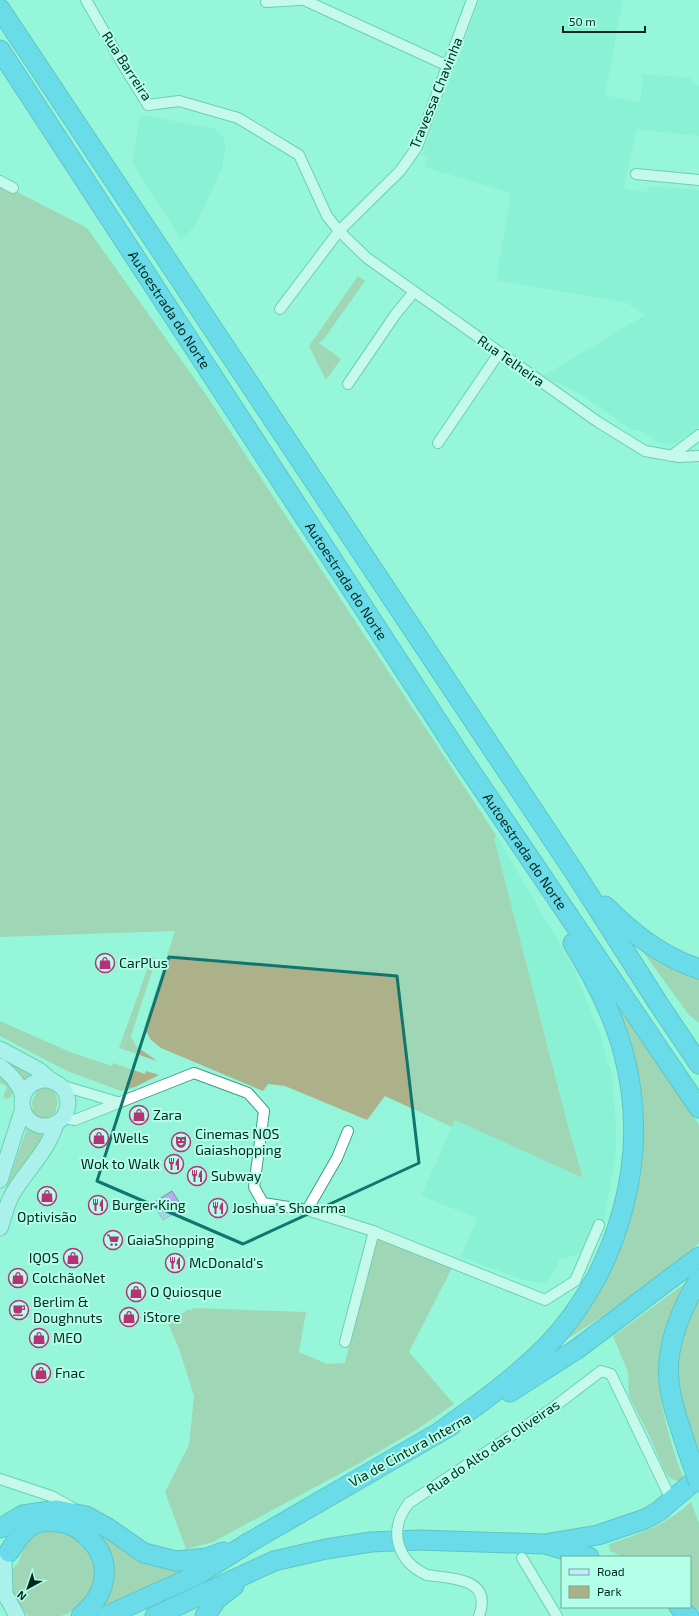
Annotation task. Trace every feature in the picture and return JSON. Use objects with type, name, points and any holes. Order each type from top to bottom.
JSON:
[{"type":"highway","name":"Autoestrada do Norte","points":[[0,9],[575,873],[699,1064]]},
{"type":"highway","name":"Autoestrada do Norte","points":[[0,50],[461,757],[699,1108]]},
{"type":"highway","points":[[441,1431],[502,1388],[547,1345],[584,1299],[596,1278],[617,1229],[627,1192],[633,1146],[631,1102],[625,1056],[605,1001],[592,974],[461,757]]},
{"type":"highway","points":[[575,873],[627,928],[649,944],[679,962],[699,969]]},
{"type":"highway","name":"Via de Cintura Interna","points":[[106,1616],[199,1574],[250,1542],[441,1431],[480,1411],[577,1350],[699,1257]]},
{"type":"highway","points":[[699,1280],[690,1294],[678,1324],[670,1354],[669,1380],[674,1405],[699,1483]]},
{"type":"highway","points":[[155,1616],[274,1561],[326,1549],[372,1542],[418,1540],[544,1544],[598,1535],[645,1519],[665,1507],[699,1477]]},
{"type":"highway","points":[[1,1527],[23,1515],[57,1510],[86,1516],[108,1528],[144,1553],[176,1561],[207,1558],[250,1542]]},
{"type":"highway","points":[[4,1559],[22,1534],[32,1525],[45,1521],[63,1522],[79,1528],[100,1551],[104,1566],[104,1583],[97,1600],[81,1616]]},
{"type":"highway","points":[[544,1544],[586,1556]]},
{"type":"highway","points":[[205,1616],[217,1599],[252,1571]]},
{"type":"highway","points":[[679,1608],[689,1616]]},
{"type":"main road","points":[[0,1050],[38,1070],[56,1083],[67,1096],[67,1110],[59,1121],[46,1147],[11,1196],[0,1228]]},
{"type":"main road","points":[[0,1066],[11,1075],[20,1086],[23,1102],[30,1121],[38,1125],[47,1126],[59,1121]]},
{"type":"main road","points":[[0,1180],[27,1088],[34,1082],[43,1080],[56,1083]]},
{"type":"main road","points":[[1,1527],[7,1535],[10,1543],[4,1559],[5,1594],[16,1615]]},
{"type":"street","name":"Rua Barreira","points":[[86,0],[148,105],[179,101],[238,118],[299,155],[327,216],[339,231]]},
{"type":"street","points":[[266,2],[300,0]]},
{"type":"street","points":[[304,0],[448,66]]},
{"type":"street","name":"Travessa Chavinha","points":[[280,309],[339,231],[400,170],[417,147],[472,0]]},
{"type":"street","points":[[636,174],[699,180]]},
{"type":"street","points":[[0,180],[13,188]]},
{"type":"street","name":"Rua Telheira","points":[[339,231],[367,258],[413,292],[598,422],[645,451],[671,456],[699,456]]},
{"type":"street","points":[[348,384],[391,320],[413,292]]},
{"type":"street","points":[[438,443],[499,352]]},
{"type":"street","points":[[671,456],[699,434]]},
{"type":"street","points":[[59,1121],[75,1120],[117,1102],[194,1073],[248,1093],[264,1111],[254,1187],[264,1203],[307,1210],[374,1231],[545,1300],[575,1281],[599,1225]]},
{"type":"street","points":[[56,1083],[117,1102]]},
{"type":"street","points":[[307,1210],[337,1158],[348,1131]]},
{"type":"street","points":[[345,1342],[374,1231]]},
{"type":"street","name":"Rua do Alto das Oliveiras","points":[[478,1616],[482,1606],[479,1590],[472,1584],[464,1580],[427,1575],[414,1569],[399,1547],[397,1528],[401,1513],[409,1503],[550,1410],[601,1371],[611,1374],[667,1491]]},
{"type":"street","points":[[0,1478],[51,1496],[86,1516]]},
{"type":"street","points":[[522,1558],[557,1616]]},
{"type":"highlighted area","points":[[169,957],[397,976],[419,1163],[243,1244],[97,1181]]},
{"type":"shaded area","points":[[479,0],[623,0],[605,95],[640,103],[643,74],[692,78],[692,84],[699,85],[699,136],[637,129],[624,188],[646,192],[650,186],[699,190],[699,427],[674,444],[665,445],[655,441],[652,436],[638,430],[632,430],[577,392],[543,376],[645,315],[627,303],[496,280],[511,193],[424,167],[427,158],[422,155]]},
{"type":"shaded area","points":[[140,115],[214,128],[222,135],[226,145],[222,168],[206,203],[195,226],[181,240],[132,162]]},
{"type":"shaded area","points":[[496,835],[573,966],[601,1036],[612,1077],[616,1123],[616,1153],[604,1220],[594,1219],[596,1221],[584,1248],[577,1255],[560,1259],[550,1279],[545,1283],[524,1280],[461,1257],[477,1218],[421,1196],[455,1120],[583,1178],[568,1126],[494,838]]},
{"type":"shaded area","points":[[172,1191],[183,1208],[163,1220],[153,1203]]},
{"type":"green space","points":[[0,183],[87,228],[209,399],[496,835],[494,838],[568,1126],[583,1178],[455,1120],[452,1127],[385,1096],[367,1120],[285,1086],[268,1084],[263,1091],[161,1048],[151,1040],[144,1028],[175,931],[0,937]]},
{"type":"green space","points":[[358,276],[365,281],[324,339],[319,343],[341,359],[326,380],[309,346]]},
{"type":"green space","points":[[641,949],[699,977],[699,1023],[689,1015]]},
{"type":"green space","points":[[152,956],[156,959],[131,1036],[136,1046],[157,1061],[119,1048]]},
{"type":"green space","points":[[597,972],[699,1125],[699,1243],[628,1298],[554,1347],[587,1311],[614,1263],[631,1213],[642,1155],[641,1084],[632,1048],[618,1012]]},
{"type":"green space","points":[[0,1021],[70,1052],[112,1066],[113,1063],[145,1074],[146,1071],[159,1075],[135,1087],[121,1091],[67,1071],[0,1036]]},
{"type":"green space","points":[[0,1055],[36,1076],[26,1084],[16,1070],[0,1059]]},
{"type":"green space","points":[[0,1076],[11,1086],[13,1091],[11,1097],[7,1099],[3,1097],[7,1086],[0,1083]]},
{"type":"green space","points":[[46,1087],[55,1092],[58,1102],[55,1113],[44,1120],[40,1119],[33,1112],[32,1102],[37,1090]]},
{"type":"green space","points":[[28,1126],[40,1133],[50,1133],[0,1204]]},
{"type":"green space","points":[[374,1237],[452,1268],[409,1352],[454,1404],[419,1428],[356,1465],[213,1542],[186,1549],[165,1492],[189,1445],[194,1396],[179,1349],[167,1321],[185,1312],[186,1310],[195,1308],[306,1312],[299,1352],[327,1364],[345,1363]]},
{"type":"green space","points":[[687,1282],[664,1334],[659,1357],[658,1374],[663,1411],[673,1448],[684,1480],[680,1482],[670,1478],[665,1472],[649,1435],[629,1396],[628,1372],[613,1336]]},
{"type":"green space","points":[[699,1297],[699,1459],[677,1385],[677,1360],[682,1333]]},
{"type":"green space","points":[[691,1502],[699,1523],[699,1610],[691,1603],[691,1556],[622,1556],[610,1551],[609,1544],[653,1528],[682,1510]]},
{"type":"green space","points":[[86,1525],[165,1567],[184,1570],[100,1609],[112,1586],[113,1574]]},
{"type":"green space","points":[[45,1529],[72,1533],[83,1543],[91,1553],[94,1563],[95,1574],[93,1585],[81,1604],[72,1611],[61,1616],[28,1616],[14,1595],[11,1577],[13,1570],[28,1542]]},
{"type":"place","name":"CarPlus","points":[[105,963]]},
{"type":"place","name":"Zara","points":[[139,1115]]},
{"type":"place","name":"Wells","points":[[99,1138]]},
{"type":"place","name":"Cinemas NOS Gaiashopping","points":[[181,1142]]},
{"type":"place","name":"Wok to Walk","points":[[174,1164]]},
{"type":"place","name":"Subway","points":[[197,1176]]},
{"type":"place","name":"Optivisão","points":[[47,1196]]},
{"type":"place","name":"Burger King","points":[[98,1205]]},
{"type":"place","name":"Joshua's Shoarma","points":[[218,1208]]},
{"type":"place","name":"GaiaShopping","points":[[113,1240]]},
{"type":"place","name":"IQOS","points":[[73,1258]]},
{"type":"place","name":"McDonald's","points":[[175,1263]]},
{"type":"place","name":"ColchãoNet","points":[[18,1278]]},
{"type":"place","name":"O Quiosque","points":[[136,1292]]},
{"type":"place","name":"Berlim & Doughnuts","points":[[19,1310]]},
{"type":"place","name":"iStore","points":[[129,1317]]},
{"type":"place","name":"MEO","points":[[39,1338]]},
{"type":"place","name":"Fnac","points":[[41,1373]]}]
